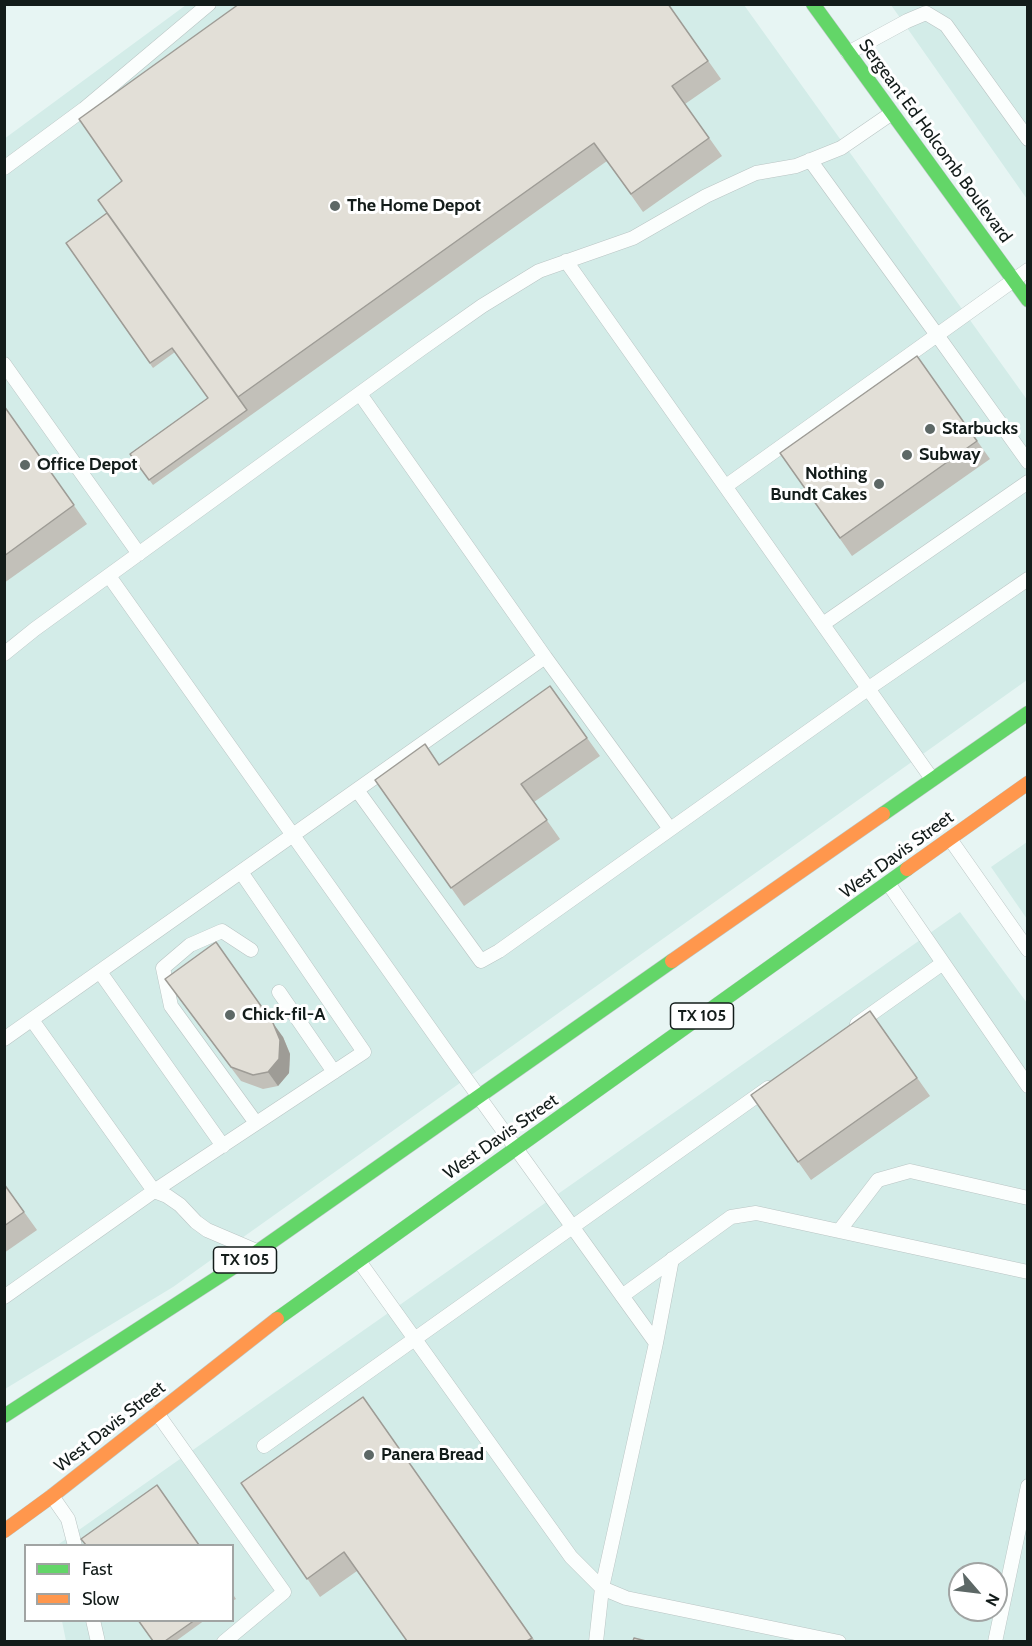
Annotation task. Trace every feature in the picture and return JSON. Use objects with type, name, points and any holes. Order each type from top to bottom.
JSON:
[{"type":"main road","name":"Sergeant Ed Holcomb Boulevard","points":[[813,4],[1028,300]]},
{"type":"main road","name":"TX 105","points":[[4,1416],[257,1252],[1028,713]]},
{"type":"main road","name":"West Davis Street","points":[[4,1532],[268,1325],[1028,783]]},
{"type":"lane","points":[[4,168],[84,109],[209,4]]},
{"type":"lane","points":[[848,53],[926,13],[946,25],[1028,139]]},
{"type":"lane","points":[[4,654],[34,629],[482,306],[539,271],[633,238],[706,196],[756,173],[796,166],[841,148],[892,113]]},
{"type":"lane","points":[[810,160],[1028,462]]},
{"type":"lane","points":[[566,261],[932,779]]},
{"type":"lane","points":[[726,486],[1028,270]]},
{"type":"lane","points":[[4,364],[139,554]]},
{"type":"lane","points":[[360,394],[545,657],[670,829]]},
{"type":"lane","points":[[824,624],[1028,482]]},
{"type":"lane","points":[[109,576],[656,1343]]},
{"type":"lane","points":[[357,790],[481,962],[869,688],[1028,579]]},
{"type":"lane","points":[[4,1039],[545,657]]},
{"type":"lane","points":[[950,839],[1028,950]]},
{"type":"lane","points":[[4,1297],[154,1191],[364,1052],[241,872]]},
{"type":"lane","points":[[888,883],[1028,1086]]},
{"type":"lane","points":[[251,950],[222,931],[190,945],[163,968],[171,1006],[256,1123]]},
{"type":"lane","points":[[846,1032],[943,963]]},
{"type":"lane","points":[[100,972],[223,1146]]},
{"type":"lane","points":[[279,992],[334,1072]]},
{"type":"lane","points":[[32,1020],[154,1191],[180,1205],[207,1230],[257,1252]]},
{"type":"lane","points":[[264,1446],[777,1081]]},
{"type":"lane","points":[[838,1231],[878,1180],[910,1171],[1028,1198]]},
{"type":"lane","points":[[622,1296],[731,1217],[756,1213],[1028,1272]]},
{"type":"lane","points":[[596,1641],[602,1588],[656,1343],[672,1259]]},
{"type":"lane","points":[[359,1261],[571,1557],[602,1588],[626,1598],[839,1641]]},
{"type":"lane","points":[[157,1413],[284,1592],[224,1641]]},
{"type":"lane","points":[[995,1641],[1028,1486]]},
{"type":"lane","points":[[52,1496],[68,1519],[75,1544]]},
{"type":"lane","points":[[93,1622],[98,1641]]},
{"type":"shaded area","points":[[186,5],[744,5],[1028,401],[1027,680],[173,1287],[5,1389],[4,139]]},
{"type":"shaded area","points":[[891,5],[1027,5],[1027,199]]},
{"type":"shaded area","points":[[1027,842],[1027,919],[991,867]]},
{"type":"shaded area","points":[[960,912],[1027,1003],[1027,1641],[66,1641],[62,1622],[234,1622],[234,1544],[59,1544]]},
{"type":"building","name":"The Home Depot","points":[[239,4],[668,4],[708,61],[672,86],[709,138],[631,194],[594,143],[238,397],[98,200],[122,181],[79,119]]},
{"type":"building","points":[[107,213],[247,410],[149,480],[130,454],[208,398],[172,348],[150,363],[66,243]]},
{"type":"building","points":[[917,356],[977,441],[840,538],[780,453]]},
{"type":"building","name":"Office Depot","points":[[4,406],[74,505],[4,556]]},
{"type":"building","points":[[550,686],[587,738],[521,784],[547,820],[451,888],[375,780],[425,744],[439,765]]},
{"type":"building","name":"Chick-fil-A","points":[[216,942],[273,1023],[280,1040],[279,1059],[268,1072],[253,1075],[231,1067],[165,979]]},
{"type":"building","points":[[870,1011],[917,1078],[798,1162],[751,1095]]},
{"type":"building","points":[[4,1184],[24,1212],[4,1226]]},
{"type":"building","points":[[363,1397],[532,1638],[527,1641],[407,1641],[344,1552],[307,1579],[241,1483]]},
{"type":"building","points":[[157,1485],[198,1544],[85,1544],[81,1539]]},
{"type":"building","points":[[139,1622],[192,1622],[165,1641],[153,1641]]},
{"type":"traffic: fast","points":[[813,4],[1028,300]]},
{"type":"traffic: fast","points":[[883,814],[1028,713]]},
{"type":"traffic: fast","points":[[277,1319],[907,869]]},
{"type":"traffic: fast","points":[[4,1416],[257,1252],[672,961]]},
{"type":"traffic: slow","points":[[907,869],[1028,783]]},
{"type":"traffic: slow","points":[[672,961],[883,814]]},
{"type":"traffic: slow","points":[[4,1531],[277,1319]]},
{"type":"place","name":"The Home Depot","points":[[335,206]]},
{"type":"place","name":"Starbucks","points":[[930,429]]},
{"type":"place","name":"Subway","points":[[907,455]]},
{"type":"place","name":"Office Depot","points":[[25,465]]},
{"type":"place","name":"Nothing Bundt Cakes","points":[[879,484]]},
{"type":"place","name":"Chick-fil-A","points":[[230,1015]]},
{"type":"place","name":"Panera Bread","points":[[369,1455]]}]
